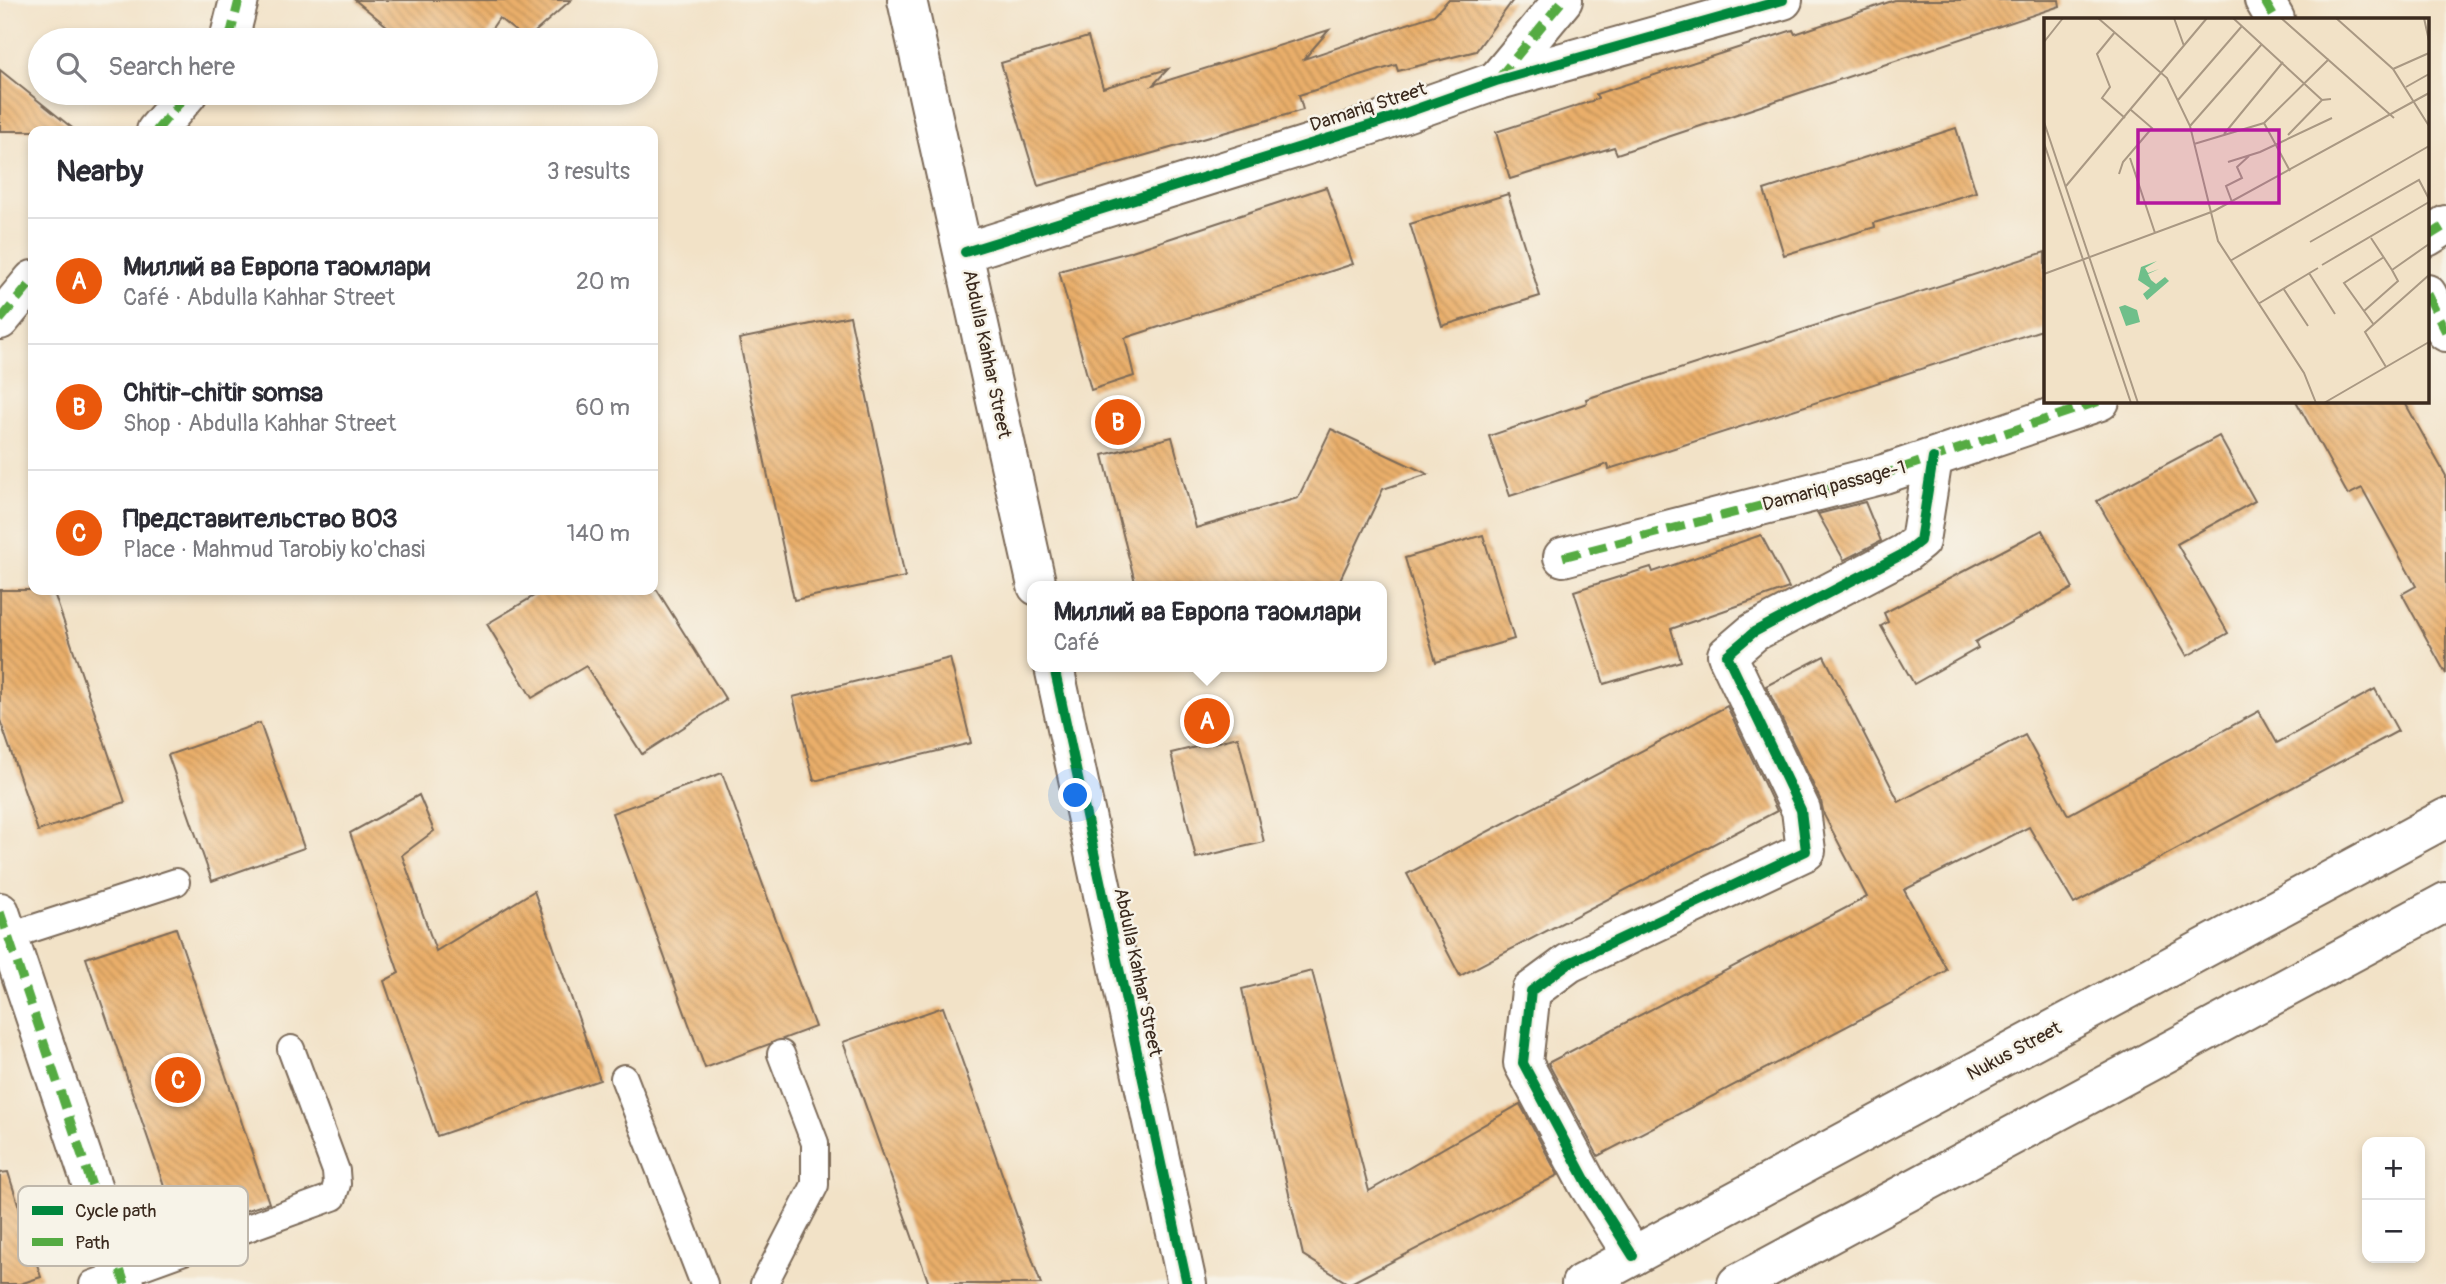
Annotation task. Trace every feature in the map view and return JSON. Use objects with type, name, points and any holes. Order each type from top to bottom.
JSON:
[{"type":"street","points":[[232,28],[239,0]]},
{"type":"street","name":"Abdulla Kahhar Street","points":[[907,0],[1036,581]]},
{"type":"street","points":[[1496,81],[1563,0]]},
{"type":"street","name":"Damariq Street","points":[[965,252],[1371,125],[1496,81],[1783,0]]},
{"type":"street","points":[[2264,0],[2274,18]]},
{"type":"street","points":[[160,126],[178,105]]},
{"type":"street","points":[[2428,236],[2446,225]]},
{"type":"street","points":[[0,320],[28,286]]},
{"type":"street","points":[[2428,296],[2446,332]]},
{"type":"street","name":"Damariq passage-1","points":[[1563,557],[1884,474],[2097,402]]},
{"type":"street","points":[[1633,1256],[1587,1183],[1523,1063],[1531,991],[1569,962],[1805,851],[1801,810],[1727,655],[1754,632],[1905,553],[1920,541],[1933,458]]},
{"type":"street","name":"Abdulla Kahhar Street","points":[[1055,672],[1187,1284]]},
{"type":"street","name":"Nukus Street","points":[[1581,1284],[2446,818]]},
{"type":"street","points":[[1737,1284],[2446,902]]},
{"type":"street","points":[[3,929],[83,1186]]},
{"type":"lane","points":[[3,929],[176,882]]},
{"type":"lane","points":[[248,1229],[333,1197],[337,1184],[336,1171],[291,1049]]},
{"type":"lane","points":[[764,1284],[815,1185],[815,1143],[781,1054]]},
{"type":"lane","points":[[624,1078],[704,1284]]},
{"type":"lane","points":[[113,1281],[152,1266]]},
{"type":"building","points":[[355,0],[571,0],[540,28],[511,28],[499,18],[492,28],[389,28]]},
{"type":"building","points":[[1448,0],[1513,0],[1476,51],[1398,71],[1396,65],[1299,95],[1303,110],[1038,186],[1001,63],[1088,37],[1103,88],[1168,69],[1153,85],[1329,30],[1304,59],[1434,15]]},
{"type":"building","points":[[1895,0],[2059,0],[2060,6],[1617,154],[1614,147],[1510,179],[1496,132],[1598,99],[1596,94],[1793,30],[1795,34]]},
{"type":"building","points":[[0,70],[28,92],[28,105],[44,105],[70,126],[28,126],[28,131],[0,131]]},
{"type":"building","points":[[1956,128],[1976,192],[1874,223],[1875,227],[1784,255],[1764,190]]},
{"type":"building","points":[[1326,187],[1353,264],[1125,338],[1134,376],[1091,390],[1059,271],[1129,252]]},
{"type":"building","points":[[1508,194],[1540,296],[1442,326],[1410,224]]},
{"type":"building","points":[[2044,252],[2044,329],[1609,469],[1608,464],[1510,496],[1489,436],[1587,403],[1586,399]]},
{"type":"building","points":[[850,316],[905,577],[794,600],[739,339]]},
{"type":"building","points":[[2297,402],[2405,402],[2446,476],[2446,674],[2402,594],[2416,586],[2362,488],[2348,495]]},
{"type":"building","points":[[1331,429],[1428,474],[1383,489],[1339,581],[1135,581],[1103,455],[1172,437],[1196,528],[1298,498]]},
{"type":"building","points":[[2219,436],[2255,501],[2177,544],[2228,633],[2187,656],[2097,501]]},
{"type":"building","points":[[1865,502],[1881,541],[1844,560],[1818,514]]},
{"type":"building","points":[[2042,530],[2073,588],[1975,642],[1978,648],[1914,684],[1881,626],[1888,622],[1884,613]]},
{"type":"building","points":[[1483,535],[1514,639],[1436,662],[1405,558]]},
{"type":"building","points":[[1761,535],[1789,588],[1671,629],[1681,661],[1604,684],[1574,591],[1651,567],[1653,572]]},
{"type":"building","points":[[0,590],[28,590],[28,595],[55,595],[125,802],[38,831],[0,720]]},
{"type":"building","points":[[658,592],[726,700],[642,754],[586,666],[532,698],[487,624],[536,595],[658,595]]},
{"type":"building","points":[[1824,656],[1899,802],[2025,735],[2068,815],[2259,711],[2277,743],[2375,689],[2398,731],[2074,904],[2029,827],[1904,890],[1947,970],[1901,998],[1598,1156],[1548,1063],[1867,897],[1824,815],[1821,801],[1766,686]]},
{"type":"building","points":[[950,658],[971,743],[814,781],[793,697]]},
{"type":"building","points":[[1727,706],[1777,811],[1460,976],[1407,874]]},
{"type":"building","points":[[260,723],[304,848],[212,881],[168,755]]},
{"type":"building","points":[[1238,737],[1264,842],[1196,858],[1171,753]]},
{"type":"building","points":[[722,773],[815,1027],[705,1068],[612,813]]},
{"type":"building","points":[[419,795],[434,831],[402,855],[436,951],[534,891],[600,1080],[437,1136],[384,981],[399,973],[350,833]]},
{"type":"building","points":[[176,928],[269,1203],[248,1210],[248,1186],[164,1186],[86,958]]},
{"type":"building","points":[[1312,971],[1369,1191],[1520,1104],[1558,1175],[1349,1284],[1303,1255],[1242,989]]},
{"type":"building","points":[[943,1007],[1041,1284],[929,1284],[843,1042]]},
{"type":"building","points":[[8,1172],[18,1204],[18,1266],[38,1266],[41,1277],[20,1284],[0,1284],[0,1173]]},
{"type":"marked path","points":[[232,28],[239,0]]},
{"type":"marked path","points":[[1498,79],[1563,0]]},
{"type":"marked path","points":[[2264,0],[2274,18]]},
{"type":"marked path","points":[[160,126],[178,105]]},
{"type":"marked path","points":[[2428,236],[2446,225]]},
{"type":"marked path","points":[[0,320],[28,286]]},
{"type":"marked path","points":[[2428,296],[2446,332]]},
{"type":"marked path","points":[[1563,557],[1884,474],[2097,402]]},
{"type":"marked path","points":[[0,912],[92,1186]]},
{"type":"marked path","points":[[119,1266],[125,1284]]},
{"type":"cycle path","points":[[965,252],[1371,125],[1496,81],[1783,0]]},
{"type":"cycle path","points":[[1633,1256],[1587,1183],[1523,1063],[1531,991],[1569,963],[1806,851],[1801,810],[1727,655],[1754,632],[1905,553],[1920,541],[1933,458]]},
{"type":"cycle path","points":[[1055,672],[1187,1284]]},
{"type":"place","name":"Chitir-chitir somsa","points":[[1118,422]]},
{"type":"place","name":"Миллий ва Европа таомлари","points":[[1207,721]]},
{"type":"place","name":"Представительство ВОЗ","points":[[178,1080]]}]
